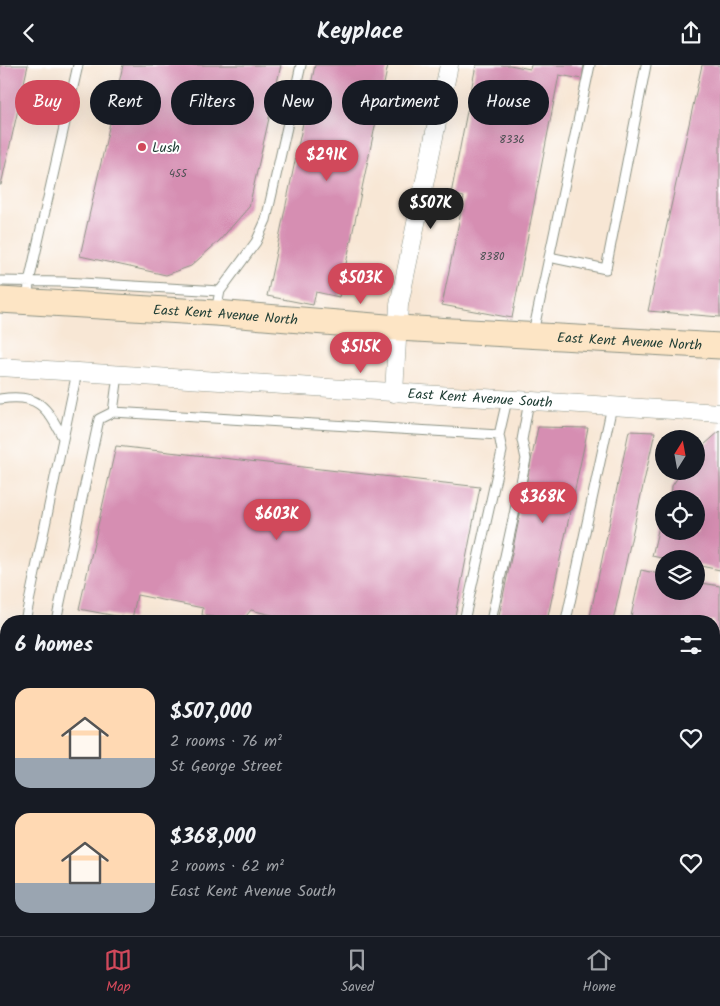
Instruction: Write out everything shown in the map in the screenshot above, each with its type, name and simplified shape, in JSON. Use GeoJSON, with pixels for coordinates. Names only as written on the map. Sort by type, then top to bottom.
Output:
{"type":"FeatureCollection","features":[{"type":"Feature","properties":{"kind":"street"},"geometry":{"type":"LineString","coordinates":[[394,393],[399,305],[449,65]]}},
{"type":"Feature","properties":{"kind":"street","name":"East Kent Avenue North"},"geometry":{"type":"LineString","coordinates":[[0,300],[29,292],[218,302],[398,328],[720,346]]}},
{"type":"Feature","properties":{"kind":"street","name":"East Kent Avenue South"},"geometry":{"type":"LineString","coordinates":[[0,367],[720,413]]}},
{"type":"Feature","properties":{"kind":"lane"},"geometry":{"type":"LineString","coordinates":[[0,281],[29,292],[78,65]]}},
{"type":"Feature","properties":{"kind":"lane"},"geometry":{"type":"LineString","coordinates":[[218,302],[256,241],[266,220],[301,65]]}},
{"type":"Feature","properties":{"kind":"lane"},"geometry":{"type":"LineString","coordinates":[[532,336],[590,65]]}},
{"type":"Feature","properties":{"kind":"lane"},"geometry":{"type":"LineString","coordinates":[[549,257],[606,269],[646,65]]}},
{"type":"Feature","properties":{"kind":"lane"},"geometry":{"type":"LineString","coordinates":[[26,615],[77,372]]}},
{"type":"Feature","properties":{"kind":"lane"},"geometry":{"type":"LineString","coordinates":[[113,412],[118,375]]}},
{"type":"Feature","properties":{"kind":"lane"},"geometry":{"type":"LineString","coordinates":[[0,399],[18,397],[33,399],[51,415],[63,438]]}},
{"type":"Feature","properties":{"kind":"lane"},"geometry":{"type":"LineString","coordinates":[[465,615],[502,451],[499,435],[507,400]]}},
{"type":"Feature","properties":{"kind":"lane"},"geometry":{"type":"LineString","coordinates":[[492,615],[526,459],[522,440],[528,401]]}},
{"type":"Feature","properties":{"kind":"lane"},"geometry":{"type":"LineString","coordinates":[[567,615],[612,406]]}},
{"type":"Feature","properties":{"kind":"lane"},"geometry":{"type":"LineString","coordinates":[[57,615],[99,419],[113,412],[499,435]]}},
{"type":"Feature","properties":{"kind":"building"},"geometry":{"type":"Polygon","coordinates":[[[0,65],[28,65],[25,80],[15,80],[15,123],[0,185],[0,65]]]}},
{"type":"Feature","properties":{"kind":"building"},"geometry":{"type":"Polygon","coordinates":[[[123,65],[281,65],[278,80],[264,80],[264,125],[267,125],[249,207],[219,241],[191,266],[166,275],[80,256],[109,125],[161,125],[161,80],[120,80],[123,65]]]}},
{"type":"Feature","properties":{"kind":"building"},"geometry":{"type":"Polygon","coordinates":[[[315,65],[388,65],[385,80],[342,80],[342,125],[375,125],[339,297],[316,292],[313,305],[267,296],[303,125],[332,125],[332,80],[312,80],[315,65]]]}},
{"type":"Feature","properties":{"kind":"building"},"geometry":{"type":"Polygon","coordinates":[[[476,65],[510,65],[530,69],[531,65],[584,65],[582,79],[559,75],[512,318],[442,305],[464,197],[451,194],[468,106],[468,125],[549,125],[549,80],[473,80],[476,65]]]}},
{"type":"Feature","properties":{"kind":"building"},"geometry":{"type":"Polygon","coordinates":[[[702,65],[720,65],[720,317],[648,311],[702,65]]]}},
{"type":"Feature","properties":{"kind":"building"},"geometry":{"type":"Polygon","coordinates":[[[538,427],[588,428],[548,615],[499,615],[538,427]]]}},
{"type":"Feature","properties":{"kind":"building"},"geometry":{"type":"Polygon","coordinates":[[[629,431],[655,432],[614,615],[590,615],[629,431]]]}},
{"type":"Feature","properties":{"kind":"building"},"geometry":{"type":"Polygon","coordinates":[[[720,431],[720,570],[705,567],[705,550],[655,550],[655,557],[652,556],[656,540],[705,540],[705,490],[672,490],[676,480],[705,480],[705,444],[720,431]]]}},
{"type":"Feature","properties":{"kind":"building"},"geometry":{"type":"Polygon","coordinates":[[[116,446],[480,487],[455,615],[271,615],[251,610],[247,615],[202,615],[203,608],[137,595],[133,615],[111,615],[79,609],[116,446]]]}},
{"type":"Feature","properties":{"kind":"building"},"geometry":{"type":"Polygon","coordinates":[[[641,570],[655,573],[655,600],[705,600],[705,584],[720,586],[720,615],[631,615],[641,570]]]}},
{"type":"Feature","properties":{"kind":"place","name":"Lush"},"geometry":{"type":"Point","coordinates":[142,147]}}]}
